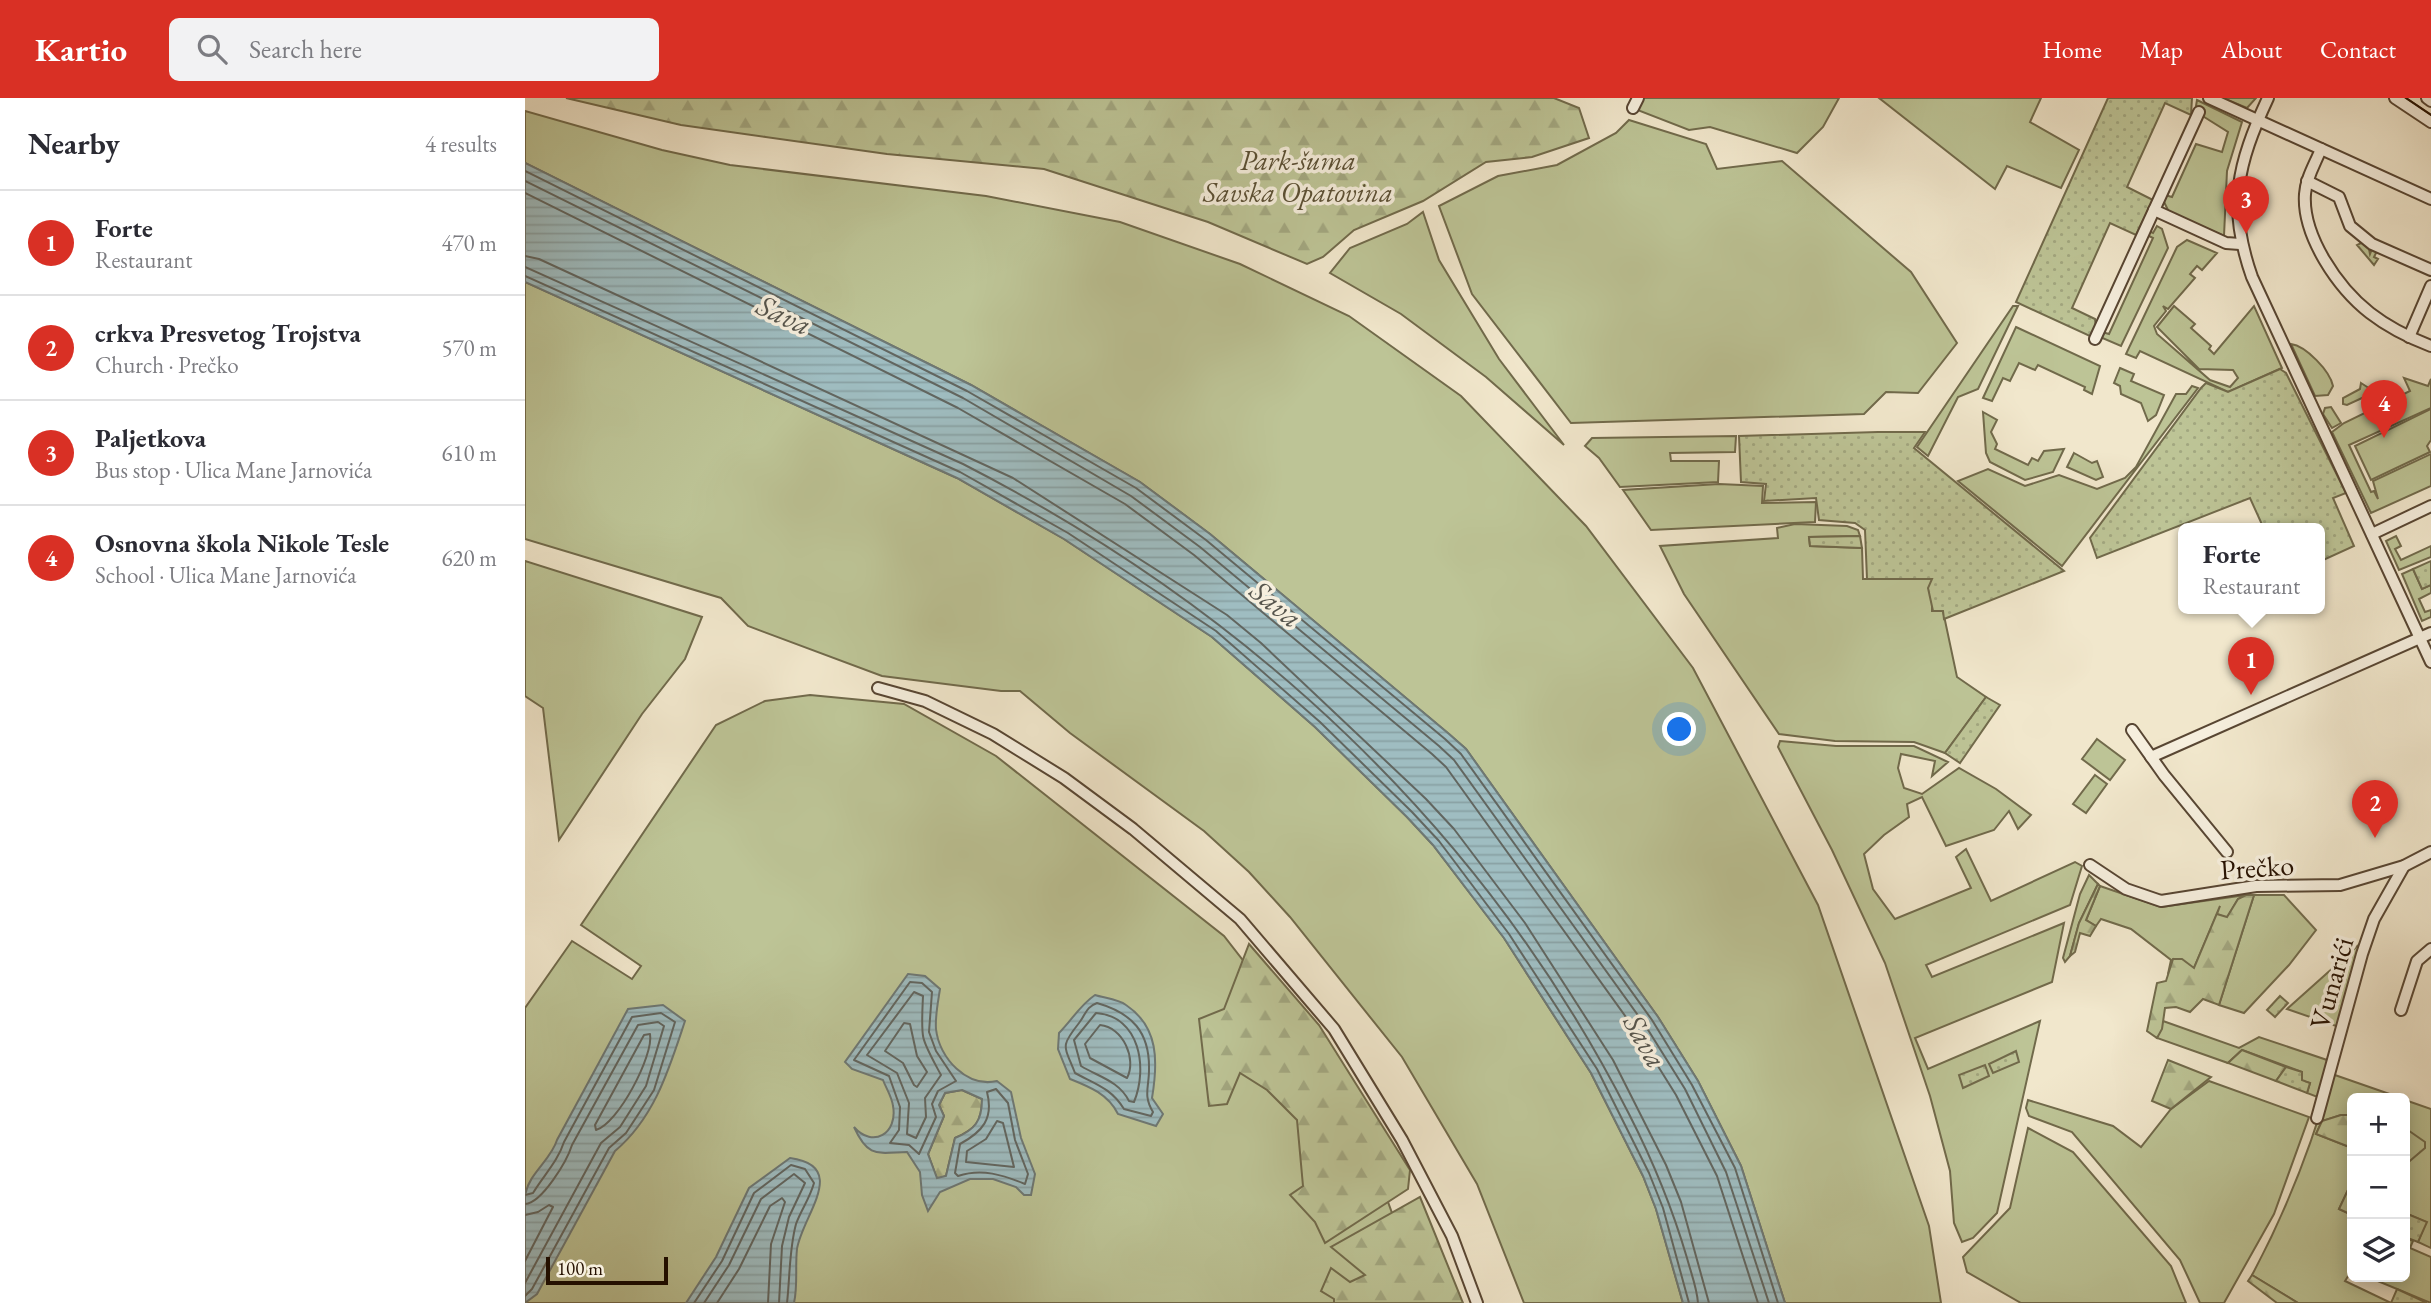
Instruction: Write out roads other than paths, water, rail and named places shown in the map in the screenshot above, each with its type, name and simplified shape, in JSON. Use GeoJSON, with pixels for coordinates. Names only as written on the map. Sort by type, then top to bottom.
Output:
{"type":"FeatureCollection","features":[{"type":"Feature","properties":{"kind":"street"},"geometry":{"type":"LineString","coordinates":[[2209,98],[2431,199]]}},
{"type":"Feature","properties":{"kind":"street"},"geometry":{"type":"LineString","coordinates":[[2268,98],[2240,173],[2237,220],[2240,244],[2252,277],[2431,662]]}},
{"type":"Feature","properties":{"kind":"street"},"geometry":{"type":"LineString","coordinates":[[2395,98],[2431,122]]}},
{"type":"Feature","properties":{"kind":"street"},"geometry":{"type":"LineString","coordinates":[[2095,339],[2199,112]]}},
{"type":"Feature","properties":{"kind":"street"},"geometry":{"type":"LineString","coordinates":[[2321,149],[2307,181],[2305,207],[2321,252],[2340,281],[2369,313],[2409,337],[2431,346]]}},
{"type":"Feature","properties":{"kind":"street"},"geometry":{"type":"LineString","coordinates":[[2307,181],[2339,197],[2350,226],[2372,244],[2431,270]]}},
{"type":"Feature","properties":{"kind":"street"},"geometry":{"type":"LineString","coordinates":[[2154,210],[2226,243],[2240,244]]}},
{"type":"Feature","properties":{"kind":"street"},"geometry":{"type":"LineString","coordinates":[[2409,337],[2431,286]]}},
{"type":"Feature","properties":{"kind":"street"},"geometry":{"type":"LineString","coordinates":[[2372,534],[2431,506]]}},
{"type":"Feature","properties":{"kind":"street"},"geometry":{"type":"LineString","coordinates":[[2151,757],[2431,633]]}},
{"type":"Feature","properties":{"kind":"street"},"geometry":{"type":"LineString","coordinates":[[878,688],[925,701],[993,734],[1052,771],[1133,829],[1240,919],[1333,1029],[1396,1129],[1452,1236],[1477,1303]]}},
{"type":"Feature","properties":{"kind":"street"},"geometry":{"type":"LineString","coordinates":[[2132,730],[2227,852]]}},
{"type":"Feature","properties":{"kind":"street","name":"Prečko"},"geometry":{"type":"LineString","coordinates":[[2090,864],[2126,889],[2161,901],[2256,886],[2340,885],[2404,866],[2431,852]]}},
{"type":"Feature","properties":{"kind":"street","name":"Vunarići"},"geometry":{"type":"LineString","coordinates":[[2317,1118],[2374,919],[2404,866]]}},
{"type":"Feature","properties":{"kind":"street"},"geometry":{"type":"LineString","coordinates":[[2401,1010],[2417,961],[2431,949]]}},
{"type":"Feature","properties":{"kind":"water","name":"Sava"},"geometry":{"type":"Polygon","coordinates":[[[525,163],[971,385],[1140,482],[1210,534],[1466,749],[1658,1017],[1698,1081],[1741,1166],[1785,1303],[1683,1303],[1656,1209],[1643,1176],[1591,1073],[1504,938],[1433,845],[1315,727],[1212,637],[1064,539],[957,478],[525,282],[525,163]]]}},
{"type":"Feature","properties":{"kind":"water"},"geometry":{"type":"Polygon","coordinates":[[[908,974],[925,976],[940,989],[936,1029],[938,1040],[949,1060],[965,1075],[975,1080],[997,1081],[1011,1092],[1021,1138],[1035,1174],[1031,1195],[1024,1195],[1016,1187],[993,1179],[970,1179],[940,1192],[928,1211],[922,1195],[920,1172],[907,1152],[875,1152],[864,1144],[854,1127],[861,1134],[876,1137],[883,1135],[892,1124],[893,1106],[883,1080],[852,1069],[845,1062],[908,974]],[[962,1090],[945,1093],[939,1105],[944,1116],[928,1154],[937,1178],[946,1176],[955,1138],[968,1132],[979,1119],[982,1099],[962,1090]]]}},
{"type":"Feature","properties":{"kind":"water"},"geometry":{"type":"Polygon","coordinates":[[[1095,995],[1126,1005],[1145,1024],[1154,1046],[1152,1098],[1163,1114],[1156,1126],[1118,1114],[1104,1096],[1070,1079],[1058,1049],[1059,1033],[1095,995]]]}},
{"type":"Feature","properties":{"kind":"water"},"geometry":{"type":"Polygon","coordinates":[[[663,1005],[685,1021],[659,1091],[641,1123],[615,1151],[537,1294],[525,1303],[527,1187],[554,1147],[628,1009],[663,1005]]]}},
{"type":"Feature","properties":{"kind":"water"},"geometry":{"type":"Polygon","coordinates":[[[790,1158],[808,1163],[817,1171],[820,1182],[797,1249],[794,1303],[686,1303],[716,1257],[749,1188],[790,1158]]]}},
{"type":"Feature","properties":{"kind":"tram line"},"geometry":{"type":"LineString","coordinates":[[2406,98],[2431,115]]}},
{"type":"Feature","properties":{"kind":"place","name":"Paljetkova"},"geometry":{"type":"Point","coordinates":[2246,234]}},
{"type":"Feature","properties":{"kind":"place","name":"Osnovna škola Nikole Tesle"},"geometry":{"type":"Point","coordinates":[2384,438]}},
{"type":"Feature","properties":{"kind":"place","name":"Forte"},"geometry":{"type":"Point","coordinates":[2251,695]}},
{"type":"Feature","properties":{"kind":"place","name":"crkva Presvetog Trojstva"},"geometry":{"type":"Point","coordinates":[2375,838]}},
{"type":"Feature","properties":{"kind":"park label","name":"Park-šuma Savska Opatovina"},"geometry":{"type":"Point","coordinates":[1298,176]}}]}
